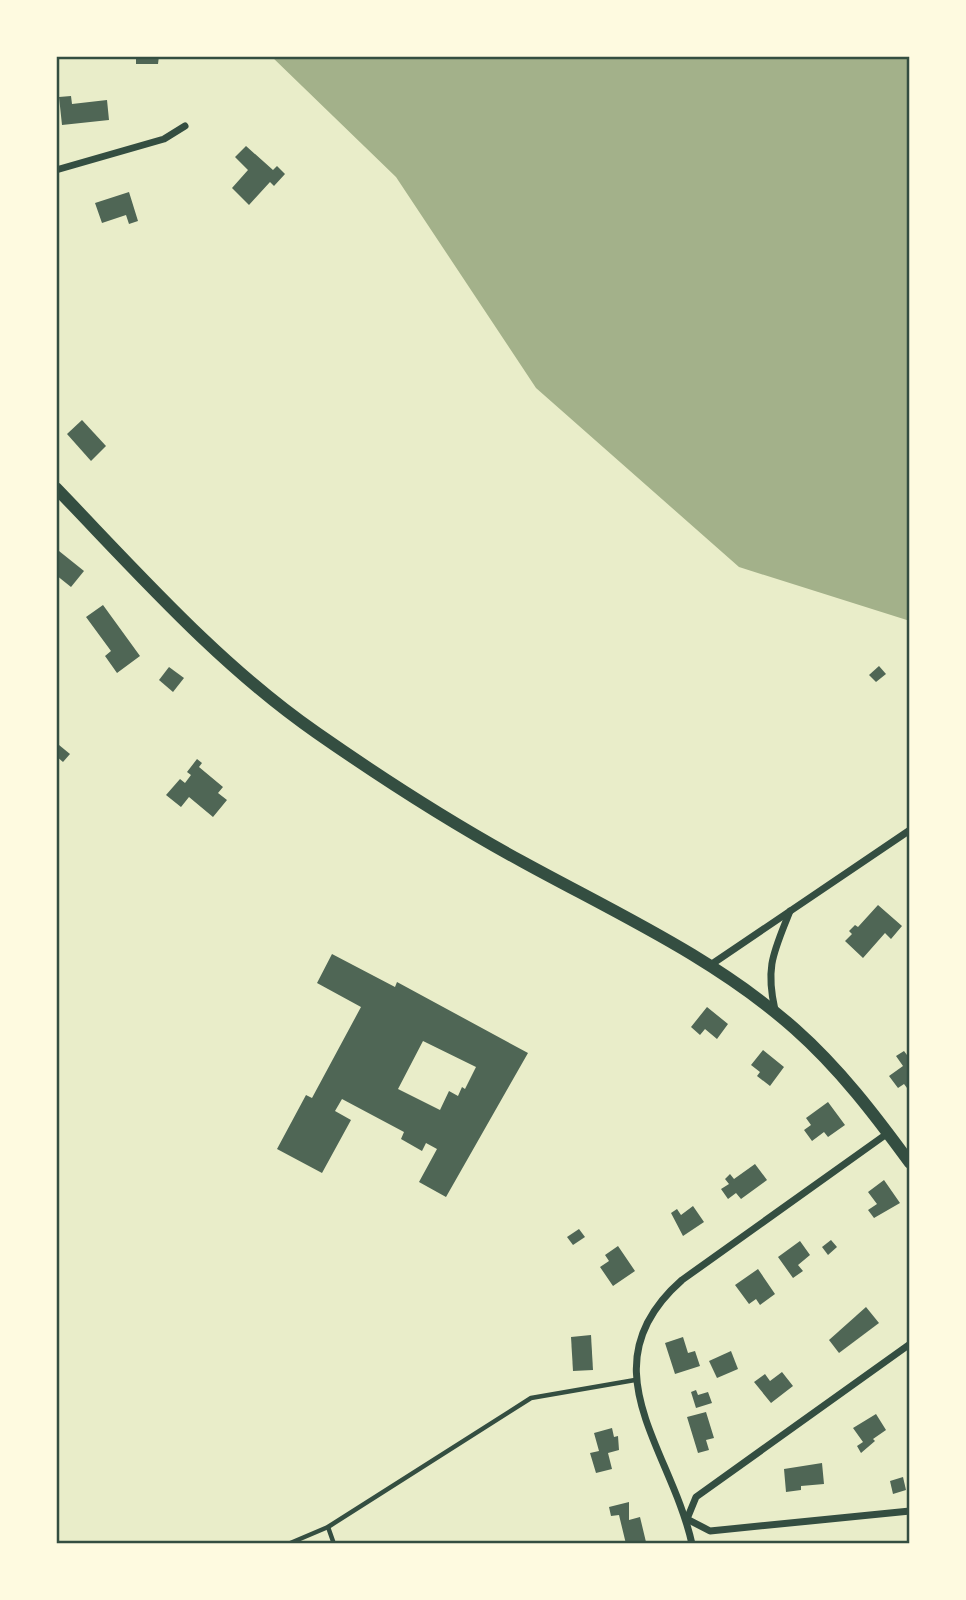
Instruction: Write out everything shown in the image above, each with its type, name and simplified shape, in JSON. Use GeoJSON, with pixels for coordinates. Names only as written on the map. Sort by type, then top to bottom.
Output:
{"type":"FeatureCollection","features":[{"type":"Feature","properties":{"kind":"main road"},"geometry":{"type":"LineString","coordinates":[[56,488],[236,667],[317,733],[521,861],[653,930],[776,1013],[819,1051],[910,1163]]}},
{"type":"Feature","properties":{"kind":"street"},"geometry":{"type":"LineString","coordinates":[[56,170],[163,139],[185,125]]}},
{"type":"Feature","properties":{"kind":"street"},"geometry":{"type":"LineString","coordinates":[[709,966],[910,830]]}},
{"type":"Feature","properties":{"kind":"street"},"geometry":{"type":"LineString","coordinates":[[776,1013],[768,980],[773,953],[790,911]]}},
{"type":"Feature","properties":{"kind":"street"},"geometry":{"type":"LineString","coordinates":[[692,1544],[687,1519],[649,1432],[635,1380],[640,1339],[660,1299],[682,1280],[888,1133]]}},
{"type":"Feature","properties":{"kind":"street"},"geometry":{"type":"LineString","coordinates":[[687,1519],[696,1497],[910,1344]]}},
{"type":"Feature","properties":{"kind":"street"},"geometry":{"type":"LineString","coordinates":[[687,1519],[710,1531],[910,1511]]}},
{"type":"Feature","properties":{"kind":"lane"},"geometry":{"type":"LineString","coordinates":[[288,1544],[328,1527],[531,1398],[635,1380]]}},
{"type":"Feature","properties":{"kind":"lane"},"geometry":{"type":"LineString","coordinates":[[328,1527],[334,1544]]}},
{"type":"Feature","properties":{"kind":"shaded area"},"geometry":{"type":"Polygon","coordinates":[[[271,56],[910,56],[910,621],[739,567],[536,388],[396,177],[271,56]]]}},
{"type":"Feature","properties":{"kind":"building"},"geometry":{"type":"Polygon","coordinates":[[[136,56],[159,56],[158,64],[136,64],[136,56]]]}},
{"type":"Feature","properties":{"kind":"building"},"geometry":{"type":"Polygon","coordinates":[[[71,96],[72,104],[107,100],[109,120],[62,125],[59,97],[71,96]]]}},
{"type":"Feature","properties":{"kind":"building"},"geometry":{"type":"Polygon","coordinates":[[[246,146],[273,170],[277,166],[285,174],[274,186],[270,182],[249,205],[232,188],[248,170],[235,157],[246,146]]]}},
{"type":"Feature","properties":{"kind":"building"},"geometry":{"type":"Polygon","coordinates":[[[129,192],[138,221],[129,224],[126,215],[102,223],[95,203],[129,192]]]}},
{"type":"Feature","properties":{"kind":"building"},"geometry":{"type":"Polygon","coordinates":[[[82,420],[106,446],[91,461],[67,434],[82,420]]]}},
{"type":"Feature","properties":{"kind":"building"},"geometry":{"type":"Polygon","coordinates":[[[59,551],[84,571],[71,587],[56,575],[56,555],[59,551]]]}},
{"type":"Feature","properties":{"kind":"building"},"geometry":{"type":"Polygon","coordinates":[[[103,605],[140,656],[117,673],[105,656],[111,651],[86,617],[103,605]]]}},
{"type":"Feature","properties":{"kind":"building"},"geometry":{"type":"Polygon","coordinates":[[[879,666],[886,674],[876,682],[869,675],[879,666]]]}},
{"type":"Feature","properties":{"kind":"building"},"geometry":{"type":"Polygon","coordinates":[[[169,667],[184,678],[173,692],[159,680],[169,667]]]}},
{"type":"Feature","properties":{"kind":"building"},"geometry":{"type":"Polygon","coordinates":[[[59,745],[70,754],[63,762],[56,756],[59,745]]]}},
{"type":"Feature","properties":{"kind":"building"},"geometry":{"type":"Polygon","coordinates":[[[197,759],[202,763],[199,767],[223,787],[218,793],[227,800],[213,817],[189,797],[181,807],[166,795],[180,779],[185,783],[191,775],[187,772],[197,759]]]}},
{"type":"Feature","properties":{"kind":"building"},"geometry":{"type":"Polygon","coordinates":[[[878,905],[902,926],[891,939],[885,933],[863,958],[845,941],[852,934],[849,931],[855,925],[858,927],[878,905]]]}},
{"type":"Feature","properties":{"kind":"building"},"geometry":{"type":"Polygon","coordinates":[[[332,954],[395,987],[397,982],[528,1053],[446,1197],[419,1182],[437,1149],[426,1143],[422,1151],[401,1139],[404,1132],[342,1099],[335,1111],[351,1120],[322,1173],[277,1149],[306,1095],[312,1098],[361,1007],[317,983],[332,954]],[[423,1041],[398,1089],[440,1110],[449,1091],[458,1096],[462,1087],[465,1089],[476,1067],[423,1041]]]}},
{"type":"Feature","properties":{"kind":"building"},"geometry":{"type":"Polygon","coordinates":[[[707,1007],[728,1024],[717,1039],[705,1029],[700,1035],[691,1027],[707,1007]]]}},
{"type":"Feature","properties":{"kind":"building"},"geometry":{"type":"Polygon","coordinates":[[[763,1050],[784,1067],[770,1086],[757,1076],[760,1072],[751,1065],[763,1050]]]}},
{"type":"Feature","properties":{"kind":"building"},"geometry":{"type":"Polygon","coordinates":[[[904,1051],[910,1059],[910,1092],[904,1084],[898,1088],[889,1076],[903,1066],[896,1056],[904,1051]]]}},
{"type":"Feature","properties":{"kind":"building"},"geometry":{"type":"Polygon","coordinates":[[[828,1102],[845,1125],[828,1137],[824,1132],[812,1141],[804,1130],[811,1125],[806,1118],[828,1102]]]}},
{"type":"Feature","properties":{"kind":"building"},"geometry":{"type":"Polygon","coordinates":[[[755,1164],[767,1180],[741,1199],[736,1193],[728,1199],[721,1189],[729,1184],[725,1179],[730,1174],[734,1179],[755,1164]]]}},
{"type":"Feature","properties":{"kind":"building"},"geometry":{"type":"Polygon","coordinates":[[[884,1180],[900,1203],[874,1218],[868,1210],[877,1204],[868,1192],[884,1180]]]}},
{"type":"Feature","properties":{"kind":"building"},"geometry":{"type":"Polygon","coordinates":[[[693,1206],[704,1222],[683,1236],[671,1213],[677,1209],[681,1215],[693,1206]]]}},
{"type":"Feature","properties":{"kind":"building"},"geometry":{"type":"Polygon","coordinates":[[[579,1229],[585,1237],[573,1245],[567,1237],[579,1229]]]}},
{"type":"Feature","properties":{"kind":"building"},"geometry":{"type":"Polygon","coordinates":[[[831,1240],[837,1247],[828,1255],[822,1247],[831,1240]]]}},
{"type":"Feature","properties":{"kind":"building"},"geometry":{"type":"Polygon","coordinates":[[[800,1241],[810,1255],[798,1265],[803,1271],[793,1278],[778,1257],[800,1241]]]}},
{"type":"Feature","properties":{"kind":"building"},"geometry":{"type":"Polygon","coordinates":[[[618,1246],[635,1271],[613,1286],[600,1267],[609,1261],[605,1255],[618,1246]]]}},
{"type":"Feature","properties":{"kind":"building"},"geometry":{"type":"Polygon","coordinates":[[[758,1269],[775,1294],[760,1305],[756,1299],[749,1304],[735,1285],[758,1269]]]}},
{"type":"Feature","properties":{"kind":"building"},"geometry":{"type":"Polygon","coordinates":[[[866,1307],[879,1323],[839,1353],[829,1340],[866,1307]]]}},
{"type":"Feature","properties":{"kind":"building"},"geometry":{"type":"Polygon","coordinates":[[[591,1335],[593,1370],[573,1371],[571,1337],[591,1335]]]}},
{"type":"Feature","properties":{"kind":"building"},"geometry":{"type":"Polygon","coordinates":[[[683,1337],[688,1353],[695,1351],[700,1366],[675,1374],[665,1343],[683,1337]]]}},
{"type":"Feature","properties":{"kind":"building"},"geometry":{"type":"Polygon","coordinates":[[[731,1351],[738,1369],[717,1378],[709,1361],[731,1351]]]}},
{"type":"Feature","properties":{"kind":"building"},"geometry":{"type":"Polygon","coordinates":[[[782,1372],[793,1386],[771,1403],[754,1382],[765,1374],[770,1381],[782,1372]]]}},
{"type":"Feature","properties":{"kind":"building"},"geometry":{"type":"Polygon","coordinates":[[[696,1390],[698,1395],[708,1392],[712,1403],[696,1408],[691,1392],[696,1390]]]}},
{"type":"Feature","properties":{"kind":"building"},"geometry":{"type":"Polygon","coordinates":[[[706,1412],[714,1438],[706,1440],[709,1450],[698,1453],[687,1417],[706,1412]]]}},
{"type":"Feature","properties":{"kind":"building"},"geometry":{"type":"Polygon","coordinates":[[[876,1414],[886,1430],[873,1439],[875,1441],[861,1453],[857,1446],[863,1442],[853,1428],[876,1414]]]}},
{"type":"Feature","properties":{"kind":"building"},"geometry":{"type":"Polygon","coordinates":[[[612,1428],[614,1437],[618,1436],[619,1450],[608,1453],[612,1469],[596,1473],[590,1453],[599,1451],[594,1433],[612,1428]]]}},
{"type":"Feature","properties":{"kind":"building"},"geometry":{"type":"Polygon","coordinates":[[[822,1463],[824,1484],[801,1486],[801,1490],[786,1492],[784,1469],[822,1463]]]}},
{"type":"Feature","properties":{"kind":"building"},"geometry":{"type":"Polygon","coordinates":[[[903,1477],[906,1490],[893,1494],[890,1481],[903,1477]]]}},
{"type":"Feature","properties":{"kind":"building"},"geometry":{"type":"Polygon","coordinates":[[[629,1502],[629,1520],[640,1517],[646,1542],[626,1544],[619,1515],[611,1516],[609,1507],[629,1502]]]}}]}
